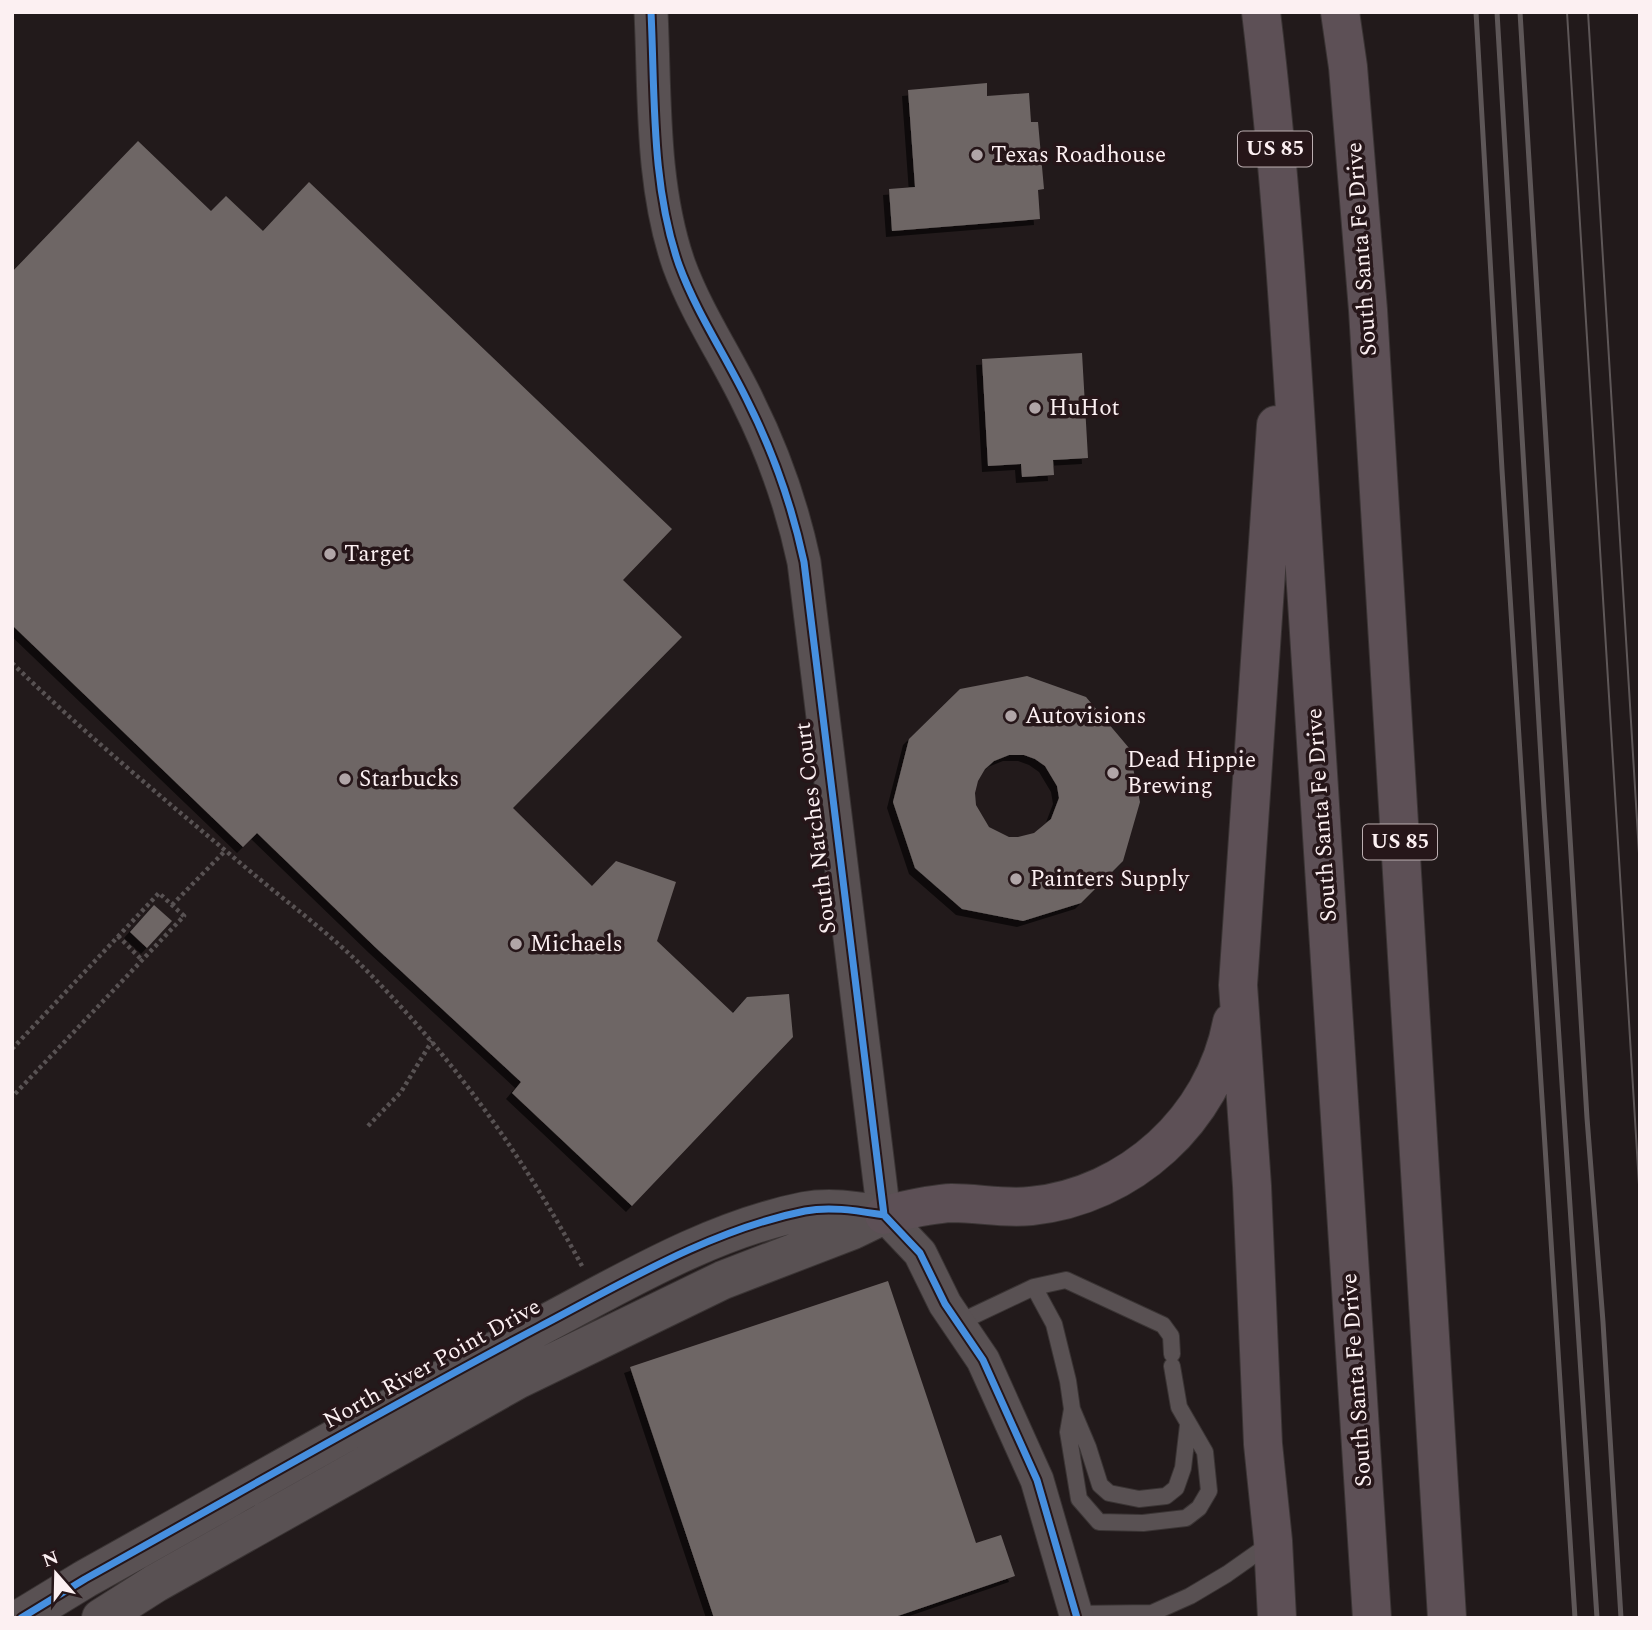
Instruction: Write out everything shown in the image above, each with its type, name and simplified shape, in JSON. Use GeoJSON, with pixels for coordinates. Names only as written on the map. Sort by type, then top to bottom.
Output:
{"type":"FeatureCollection","features":[{"type":"Feature","properties":{"kind":"highway","name":"South Santa Fe Drive"},"geometry":{"type":"LineString","coordinates":[[1261,12],[1286,287],[1372,1618]]}},
{"type":"Feature","properties":{"kind":"highway","name":"South Santa Fe Drive"},"geometry":{"type":"LineString","coordinates":[[1342,12],[1368,310],[1447,1618]]}},
{"type":"Feature","properties":{"kind":"highway"},"geometry":{"type":"LineString","coordinates":[[884,1214],[920,1206],[953,1203],[998,1208],[1033,1206],[1069,1199],[1107,1184],[1138,1168],[1165,1146],[1193,1113],[1215,1077],[1228,1043],[1238,985],[1286,287]]}},
{"type":"Feature","properties":{"kind":"highway"},"geometry":{"type":"LineString","coordinates":[[1238,985],[1252,1186],[1264,1444],[1277,1618]]}},
{"type":"Feature","properties":{"kind":"street","name":"South Natches Court"},"geometry":{"type":"LineString","coordinates":[[651,12],[659,161],[669,228],[691,295],[742,389],[769,446],[793,514],[804,562],[884,1214]]}},
{"type":"Feature","properties":{"kind":"street","name":"North River Point Drive"},"geometry":{"type":"LineString","coordinates":[[21,1618],[85,1579],[481,1358],[680,1254],[741,1229],[808,1210],[835,1209],[884,1214]]}},
{"type":"Feature","properties":{"kind":"street"},"geometry":{"type":"LineString","coordinates":[[101,1618],[156,1583],[517,1380],[723,1280],[853,1230],[884,1214],[920,1253],[945,1304],[983,1360],[1037,1479],[1071,1616]]}},
{"type":"Feature","properties":{"kind":"lane"},"geometry":{"type":"LineString","coordinates":[[958,1323],[1034,1287],[1066,1280],[1163,1325],[1171,1336],[1179,1407],[1205,1452],[1209,1491],[1199,1508],[1186,1518],[1143,1523],[1099,1522],[1079,1499],[1068,1432],[1072,1409]]}},
{"type":"Feature","properties":{"kind":"lane"},"geometry":{"type":"LineString","coordinates":[[1034,1287],[1054,1324],[1072,1409],[1100,1485],[1109,1493],[1139,1499],[1166,1496],[1176,1488],[1183,1468],[1188,1425]]}},
{"type":"Feature","properties":{"kind":"lane"},"geometry":{"type":"LineString","coordinates":[[1071,1616],[1152,1613],[1190,1596],[1227,1574],[1273,1541]]}},
{"type":"Feature","properties":{"kind":"path"},"geometry":{"type":"LineString","coordinates":[[12,663],[132,773],[332,938],[385,990],[432,1041],[506,1137],[583,1266]]}},
{"type":"Feature","properties":{"kind":"path"},"geometry":{"type":"LineString","coordinates":[[172,905],[225,850]]}},
{"type":"Feature","properties":{"kind":"path"},"geometry":{"type":"LineString","coordinates":[[12,1049],[159,893],[184,916],[12,1097]]}},
{"type":"Feature","properties":{"kind":"path"},"geometry":{"type":"LineString","coordinates":[[118,936],[142,960]]}},
{"type":"Feature","properties":{"kind":"path"},"geometry":{"type":"LineString","coordinates":[[368,1126],[401,1092],[432,1041]]}},
{"type":"Feature","properties":{"kind":"building","name":"Texas Roadhouse"},"geometry":{"type":"Polygon","coordinates":[[[987,83],[987,96],[1029,93],[1031,122],[1038,122],[1044,189],[1038,190],[1040,219],[892,231],[889,189],[915,187],[908,90],[987,83]]]}},
{"type":"Feature","properties":{"kind":"building","name":"Target"},"geometry":{"type":"Polygon","coordinates":[[[138,141],[211,211],[226,196],[263,231],[309,182],[672,529],[623,580],[682,637],[513,808],[592,886],[616,861],[676,882],[657,941],[733,1013],[747,997],[789,994],[793,1037],[632,1206],[512,1093],[521,1082],[257,833],[243,847],[12,625],[12,272],[138,141]]]}},
{"type":"Feature","properties":{"kind":"building","name":"HuHot"},"geometry":{"type":"Polygon","coordinates":[[[1082,353],[1088,458],[1053,460],[1054,475],[1022,477],[1021,464],[988,466],[982,359],[1082,353]]]}},
{"type":"Feature","properties":{"kind":"building"},"geometry":{"type":"Polygon","coordinates":[[[1027,676],[1086,697],[1129,748],[1140,802],[1123,861],[1081,903],[1023,921],[962,909],[915,868],[893,802],[909,739],[960,689],[1027,676]],[[1009,755],[994,761],[985,769],[975,793],[976,805],[989,827],[1009,837],[1034,833],[1051,819],[1059,798],[1057,786],[1045,766],[1024,755],[1009,755]]]}},
{"type":"Feature","properties":{"kind":"building"},"geometry":{"type":"Polygon","coordinates":[[[154,905],[172,921],[147,948],[130,932],[154,905]]]}},
{"type":"Feature","properties":{"kind":"building"},"geometry":{"type":"Polygon","coordinates":[[[888,1281],[976,1543],[1001,1535],[1015,1576],[892,1618],[714,1618],[630,1367],[888,1281]]]}},
{"type":"Feature","properties":{"kind":"tram line"},"geometry":{"type":"LineString","coordinates":[[1567,12],[1640,1201]]}},
{"type":"Feature","properties":{"kind":"tram line"},"geometry":{"type":"LineString","coordinates":[[1588,12],[1640,870]]}},
{"type":"Feature","properties":{"kind":"railway"},"geometry":{"type":"LineString","coordinates":[[1476,12],[1502,470],[1575,1618]]}},
{"type":"Feature","properties":{"kind":"railway"},"geometry":{"type":"LineString","coordinates":[[1497,12],[1544,809],[1597,1618]]}},
{"type":"Feature","properties":{"kind":"railway"},"geometry":{"type":"LineString","coordinates":[[1520,12],[1587,1118],[1603,1322],[1621,1618]]}},
{"type":"Feature","properties":{"kind":"cycle path"},"geometry":{"type":"LineString","coordinates":[[651,12],[656,140],[663,203],[670,235],[694,301],[766,441],[788,500],[804,562],[884,1215],[920,1253],[945,1304],[983,1360],[1037,1480],[1077,1618]]}},
{"type":"Feature","properties":{"kind":"cycle path"},"geometry":{"type":"LineString","coordinates":[[21,1618],[85,1579],[368,1420],[603,1293],[701,1244],[735,1231],[805,1211],[835,1209],[884,1215]]}},
{"type":"Feature","properties":{"kind":"place","name":"Texas Roadhouse"},"geometry":{"type":"Point","coordinates":[977,155]}},
{"type":"Feature","properties":{"kind":"place","name":"HuHot"},"geometry":{"type":"Point","coordinates":[1035,408]}},
{"type":"Feature","properties":{"kind":"place","name":"Target"},"geometry":{"type":"Point","coordinates":[330,554]}},
{"type":"Feature","properties":{"kind":"place","name":"Autovisions"},"geometry":{"type":"Point","coordinates":[1011,716]}},
{"type":"Feature","properties":{"kind":"place","name":"Dead Hippie Brewing"},"geometry":{"type":"Point","coordinates":[1113,773]}},
{"type":"Feature","properties":{"kind":"place","name":"Starbucks"},"geometry":{"type":"Point","coordinates":[345,779]}},
{"type":"Feature","properties":{"kind":"place","name":"Painters Supply"},"geometry":{"type":"Point","coordinates":[1016,879]}},
{"type":"Feature","properties":{"kind":"place","name":"Michaels"},"geometry":{"type":"Point","coordinates":[516,944]}}]}
